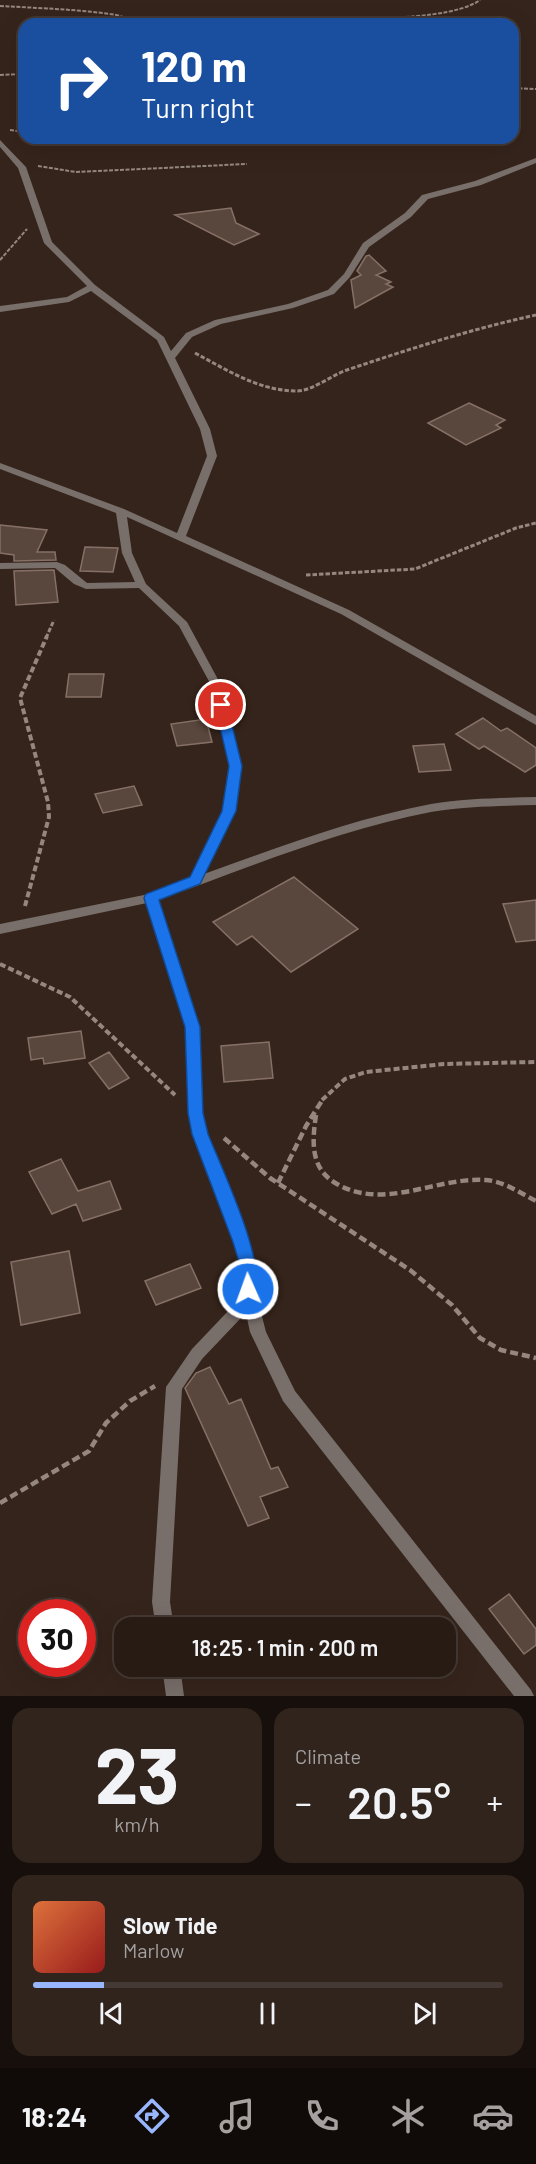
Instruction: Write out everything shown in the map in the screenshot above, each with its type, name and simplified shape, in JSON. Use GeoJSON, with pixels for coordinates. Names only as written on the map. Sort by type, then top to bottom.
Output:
{"type":"FeatureCollection","features":[{"type":"Feature","properties":{"kind":"street"},"geometry":{"type":"LineString","coordinates":[[0,142],[22,167],[51,247],[92,287],[161,339],[205,429],[212,456],[180,538]]}},
{"type":"Feature","properties":{"kind":"street"},"geometry":{"type":"LineString","coordinates":[[170,358],[189,335],[218,322],[290,306],[331,292],[347,275],[366,245],[408,214],[425,197],[478,183],[536,160]]}},
{"type":"Feature","properties":{"kind":"street"},"geometry":{"type":"LineString","coordinates":[[0,309],[69,299],[92,287]]}},
{"type":"Feature","properties":{"kind":"street"},"geometry":{"type":"LineString","coordinates":[[0,466],[121,511],[345,612],[536,721]]}},
{"type":"Feature","properties":{"kind":"street"},"geometry":{"type":"LineString","coordinates":[[121,511],[127,553],[142,585],[183,624],[216,685],[235,766],[229,811],[195,880]]}},
{"type":"Feature","properties":{"kind":"street"},"geometry":{"type":"LineString","coordinates":[[0,566],[57,565],[64,567],[79,584],[142,585]]}},
{"type":"Feature","properties":{"kind":"street"},"geometry":{"type":"LineString","coordinates":[[0,929],[151,898],[195,880],[339,830],[396,816],[465,804],[536,801]]}},
{"type":"Feature","properties":{"kind":"street"},"geometry":{"type":"LineString","coordinates":[[151,898],[193,1027],[196,1113],[200,1134],[242,1242],[248,1265],[248,1289],[258,1332],[289,1396],[525,1696]]}},
{"type":"Feature","properties":{"kind":"street"},"geometry":{"type":"LineString","coordinates":[[163,1617],[161,1602],[171,1406],[174,1387],[187,1366],[225,1328],[248,1289]]}},
{"type":"Feature","properties":{"kind":"street"},"geometry":{"type":"LineString","coordinates":[[172,1677],[175,1696]]}},
{"type":"Feature","properties":{"kind":"path"},"geometry":{"type":"LineString","coordinates":[[350,18],[435,14],[469,8],[480,0]]}},
{"type":"Feature","properties":{"kind":"path"},"geometry":{"type":"LineString","coordinates":[[0,6],[91,12],[119,18]]}},
{"type":"Feature","properties":{"kind":"path"},"geometry":{"type":"LineString","coordinates":[[224,18],[260,18]]}},
{"type":"Feature","properties":{"kind":"path"},"geometry":{"type":"LineString","coordinates":[[0,75],[18,74]]}},
{"type":"Feature","properties":{"kind":"path"},"geometry":{"type":"LineString","coordinates":[[519,88],[536,89]]}},
{"type":"Feature","properties":{"kind":"path"},"geometry":{"type":"LineString","coordinates":[[17,161],[76,172],[247,165]]}},
{"type":"Feature","properties":{"kind":"path"},"geometry":{"type":"LineString","coordinates":[[0,260],[39,218]]}},
{"type":"Feature","properties":{"kind":"path"},"geometry":{"type":"LineString","coordinates":[[180,345],[240,377],[274,389],[300,391],[335,374],[374,361],[494,324],[536,315]]}},
{"type":"Feature","properties":{"kind":"path"},"geometry":{"type":"LineString","coordinates":[[265,577],[415,569],[516,528],[536,523]]}},
{"type":"Feature","properties":{"kind":"path"},"geometry":{"type":"LineString","coordinates":[[20,924],[49,810],[38,760],[20,698],[54,620]]}},
{"type":"Feature","properties":{"kind":"path"},"geometry":{"type":"LineString","coordinates":[[0,964],[70,997],[196,1113],[278,1183],[410,1270],[452,1305],[480,1338],[501,1350],[536,1358]]}},
{"type":"Feature","properties":{"kind":"path"},"geometry":{"type":"LineString","coordinates":[[278,1183],[304,1129],[335,1087],[344,1080],[359,1073],[434,1064],[536,1062]]}},
{"type":"Feature","properties":{"kind":"path"},"geometry":{"type":"LineString","coordinates":[[316,1112],[312,1144],[314,1158],[320,1173],[344,1189],[375,1196],[392,1195],[467,1180],[487,1180],[506,1185],[536,1201]]}},
{"type":"Feature","properties":{"kind":"path"},"geometry":{"type":"LineString","coordinates":[[0,1503],[88,1450],[106,1423],[130,1401],[187,1366]]}},
{"type":"Feature","properties":{"kind":"building"},"geometry":{"type":"Polygon","coordinates":[[[231,208],[236,223],[259,234],[234,245],[175,215],[231,208]]]}},
{"type":"Feature","properties":{"kind":"building"},"geometry":{"type":"Polygon","coordinates":[[[369,255],[386,271],[376,275],[391,282],[386,284],[393,287],[355,308],[351,280],[361,275],[357,271],[369,255]]]}},
{"type":"Feature","properties":{"kind":"building"},"geometry":{"type":"Polygon","coordinates":[[[469,403],[505,420],[496,425],[501,428],[466,445],[428,423],[469,403]]]}},
{"type":"Feature","properties":{"kind":"building"},"geometry":{"type":"Polygon","coordinates":[[[0,525],[47,530],[37,552],[55,552],[56,560],[14,561],[14,555],[0,553],[0,525]]]}},
{"type":"Feature","properties":{"kind":"building"},"geometry":{"type":"Polygon","coordinates":[[[85,547],[118,548],[113,572],[80,571],[85,547]]]}},
{"type":"Feature","properties":{"kind":"building"},"geometry":{"type":"Polygon","coordinates":[[[54,570],[58,602],[16,605],[14,571],[54,570]]]}},
{"type":"Feature","properties":{"kind":"building"},"geometry":{"type":"Polygon","coordinates":[[[69,674],[104,674],[101,697],[66,697],[69,674]]]}},
{"type":"Feature","properties":{"kind":"building"},"geometry":{"type":"Polygon","coordinates":[[[483,718],[501,731],[507,728],[536,748],[536,765],[525,772],[484,746],[479,749],[456,734],[483,718]]]}},
{"type":"Feature","properties":{"kind":"building"},"geometry":{"type":"Polygon","coordinates":[[[206,719],[212,742],[177,746],[171,724],[206,719]]]}},
{"type":"Feature","properties":{"kind":"building"},"geometry":{"type":"Polygon","coordinates":[[[444,744],[451,770],[419,772],[413,746],[444,744]]]}},
{"type":"Feature","properties":{"kind":"building"},"geometry":{"type":"Polygon","coordinates":[[[134,786],[142,805],[103,813],[95,794],[134,786]]]}},
{"type":"Feature","properties":{"kind":"building"},"geometry":{"type":"Polygon","coordinates":[[[294,877],[358,929],[291,972],[252,936],[237,945],[213,922],[294,877]]]}},
{"type":"Feature","properties":{"kind":"building"},"geometry":{"type":"Polygon","coordinates":[[[536,900],[536,940],[516,942],[503,904],[536,900]]]}},
{"type":"Feature","properties":{"kind":"building"},"geometry":{"type":"Polygon","coordinates":[[[81,1031],[85,1058],[44,1064],[43,1058],[31,1060],[28,1038],[81,1031]]]}},
{"type":"Feature","properties":{"kind":"building"},"geometry":{"type":"Polygon","coordinates":[[[269,1042],[273,1078],[224,1082],[221,1046],[269,1042]]]}},
{"type":"Feature","properties":{"kind":"building"},"geometry":{"type":"Polygon","coordinates":[[[109,1052],[129,1078],[109,1089],[89,1063],[109,1052]]]}},
{"type":"Feature","properties":{"kind":"building"},"geometry":{"type":"Polygon","coordinates":[[[61,1159],[78,1191],[110,1181],[121,1209],[83,1221],[76,1204],[52,1214],[29,1172],[61,1159]]]}},
{"type":"Feature","properties":{"kind":"building"},"geometry":{"type":"Polygon","coordinates":[[[69,1251],[80,1313],[21,1325],[11,1262],[69,1251]]]}},
{"type":"Feature","properties":{"kind":"building"},"geometry":{"type":"Polygon","coordinates":[[[190,1264],[201,1288],[156,1305],[145,1281],[190,1264]]]}},
{"type":"Feature","properties":{"kind":"building"},"geometry":{"type":"Polygon","coordinates":[[[210,1367],[229,1404],[241,1399],[271,1469],[278,1467],[288,1487],[260,1497],[269,1518],[248,1526],[185,1388],[196,1373],[210,1367]]]}},
{"type":"Feature","properties":{"kind":"building"},"geometry":{"type":"Polygon","coordinates":[[[509,1594],[536,1629],[536,1645],[524,1654],[489,1609],[509,1594]]]}},
{"type":"Feature","properties":{"kind":"route"},"geometry":{"type":"LineString","coordinates":[[221,705],[235,766],[234,789],[229,811],[195,880],[151,898],[193,1027],[196,1113],[200,1134],[242,1242],[248,1265],[248,1289]]}}]}
